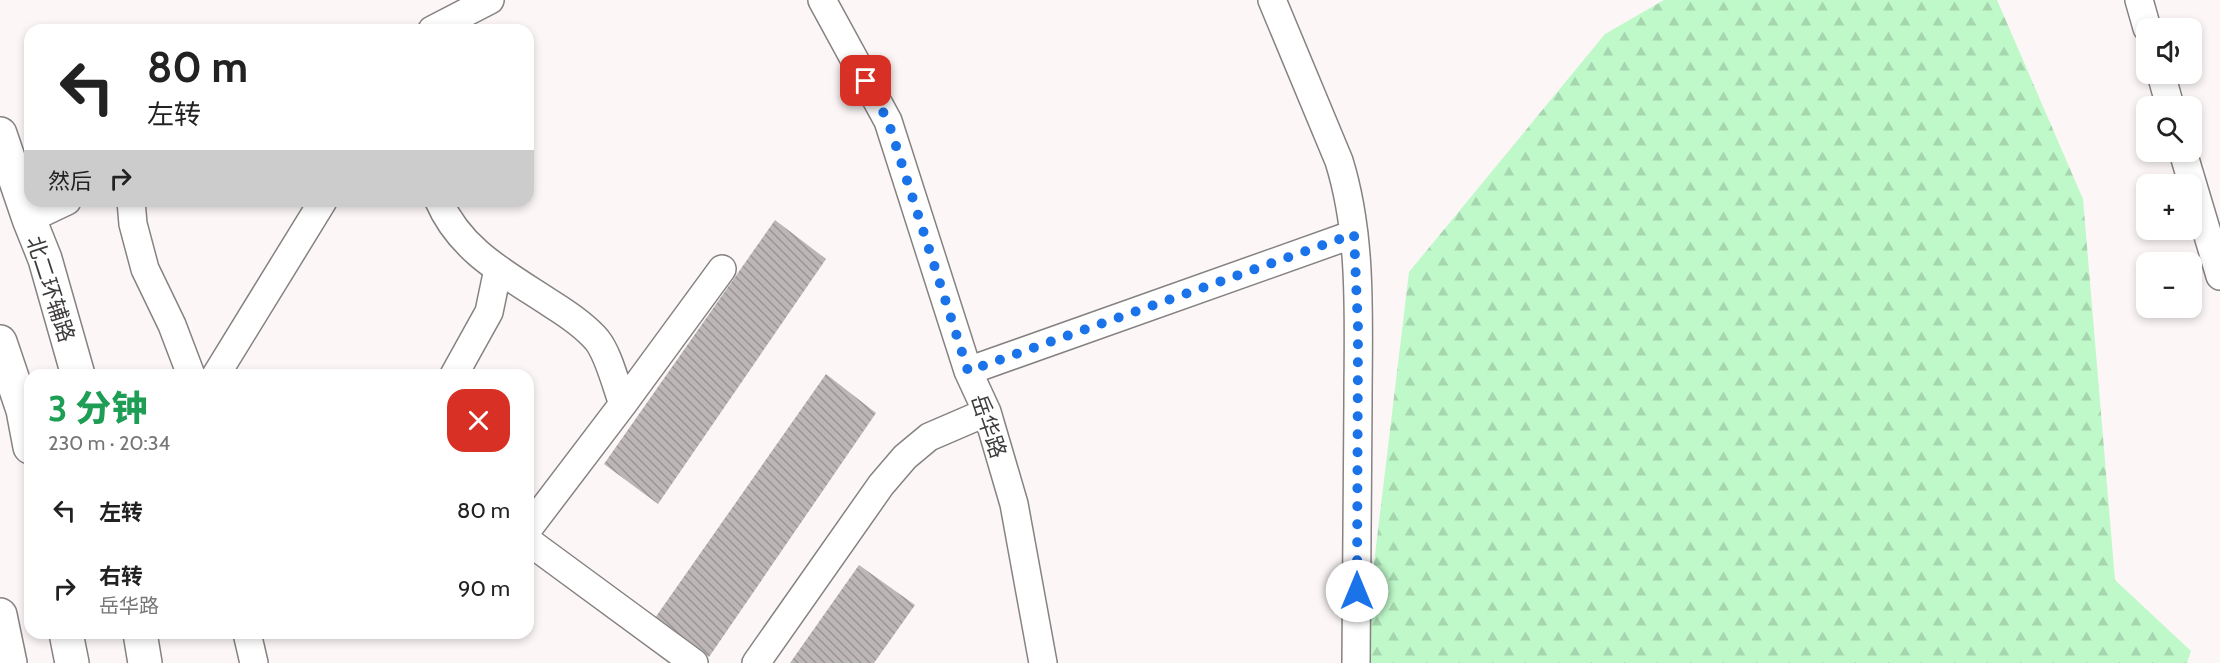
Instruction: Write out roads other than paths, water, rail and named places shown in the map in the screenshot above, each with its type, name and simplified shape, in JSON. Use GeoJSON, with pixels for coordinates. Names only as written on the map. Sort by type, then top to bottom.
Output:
{"type":"FeatureCollection","features":[{"type":"Feature","properties":{"kind":"main road","name":"北二环辅路"},"geometry":{"type":"LineString","coordinates":[[0,134],[24,207]]}},
{"type":"Feature","properties":{"kind":"main road","name":"北二环辅路"},"geometry":{"type":"LineString","coordinates":[[24,207],[45,259],[76,369]]}},
{"type":"Feature","properties":{"kind":"main road"},"geometry":{"type":"LineString","coordinates":[[0,342],[24,415]]}},
{"type":"Feature","properties":{"kind":"main road"},"geometry":{"type":"LineString","coordinates":[[0,615],[10,663]]}},
{"type":"Feature","properties":{"kind":"main road"},"geometry":{"type":"LineString","coordinates":[[67,639],[72,663]]}},
{"type":"Feature","properties":{"kind":"main road"},"geometry":{"type":"LineString","coordinates":[[141,639],[145,663]]}},
{"type":"Feature","properties":{"kind":"street"},"geometry":{"type":"LineString","coordinates":[[444,24],[490,0]]}},
{"type":"Feature","properties":{"kind":"street","name":"岳华路"},"geometry":{"type":"LineString","coordinates":[[822,0],[888,121],[968,371],[987,412],[1014,504],[1043,663]]}},
{"type":"Feature","properties":{"kind":"street"},"geometry":{"type":"LineString","coordinates":[[1272,0],[1339,161],[1346,186],[1354,234],[1358,328],[1356,663]]}},
{"type":"Feature","properties":{"kind":"street"},"geometry":{"type":"LineString","coordinates":[[2139,0],[2144,18]]}},
{"type":"Feature","properties":{"kind":"street"},"geometry":{"type":"LineString","coordinates":[[2186,162],[2220,276]]}},
{"type":"Feature","properties":{"kind":"street"},"geometry":{"type":"LineString","coordinates":[[28,219],[54,207]]}},
{"type":"Feature","properties":{"kind":"street"},"geometry":{"type":"LineString","coordinates":[[132,207],[133,224],[145,269],[172,325],[189,369]]}},
{"type":"Feature","properties":{"kind":"street"},"geometry":{"type":"LineString","coordinates":[[220,369],[319,207]]}},
{"type":"Feature","properties":{"kind":"street"},"geometry":{"type":"LineString","coordinates":[[441,207],[446,218],[464,242],[498,269],[575,320],[598,341],[623,404]]}},
{"type":"Feature","properties":{"kind":"street"},"geometry":{"type":"LineString","coordinates":[[968,371],[1354,234]]}},
{"type":"Feature","properties":{"kind":"street"},"geometry":{"type":"LineString","coordinates":[[457,369],[489,312],[498,269]]}},
{"type":"Feature","properties":{"kind":"street"},"geometry":{"type":"LineString","coordinates":[[534,521],[722,269]]}},
{"type":"Feature","properties":{"kind":"street"},"geometry":{"type":"LineString","coordinates":[[756,663],[881,485],[905,457],[929,437],[987,412]]}},
{"type":"Feature","properties":{"kind":"street"},"geometry":{"type":"LineString","coordinates":[[534,545],[694,663]]}},
{"type":"Feature","properties":{"kind":"street"},"geometry":{"type":"LineString","coordinates":[[249,639],[254,663]]}}]}
